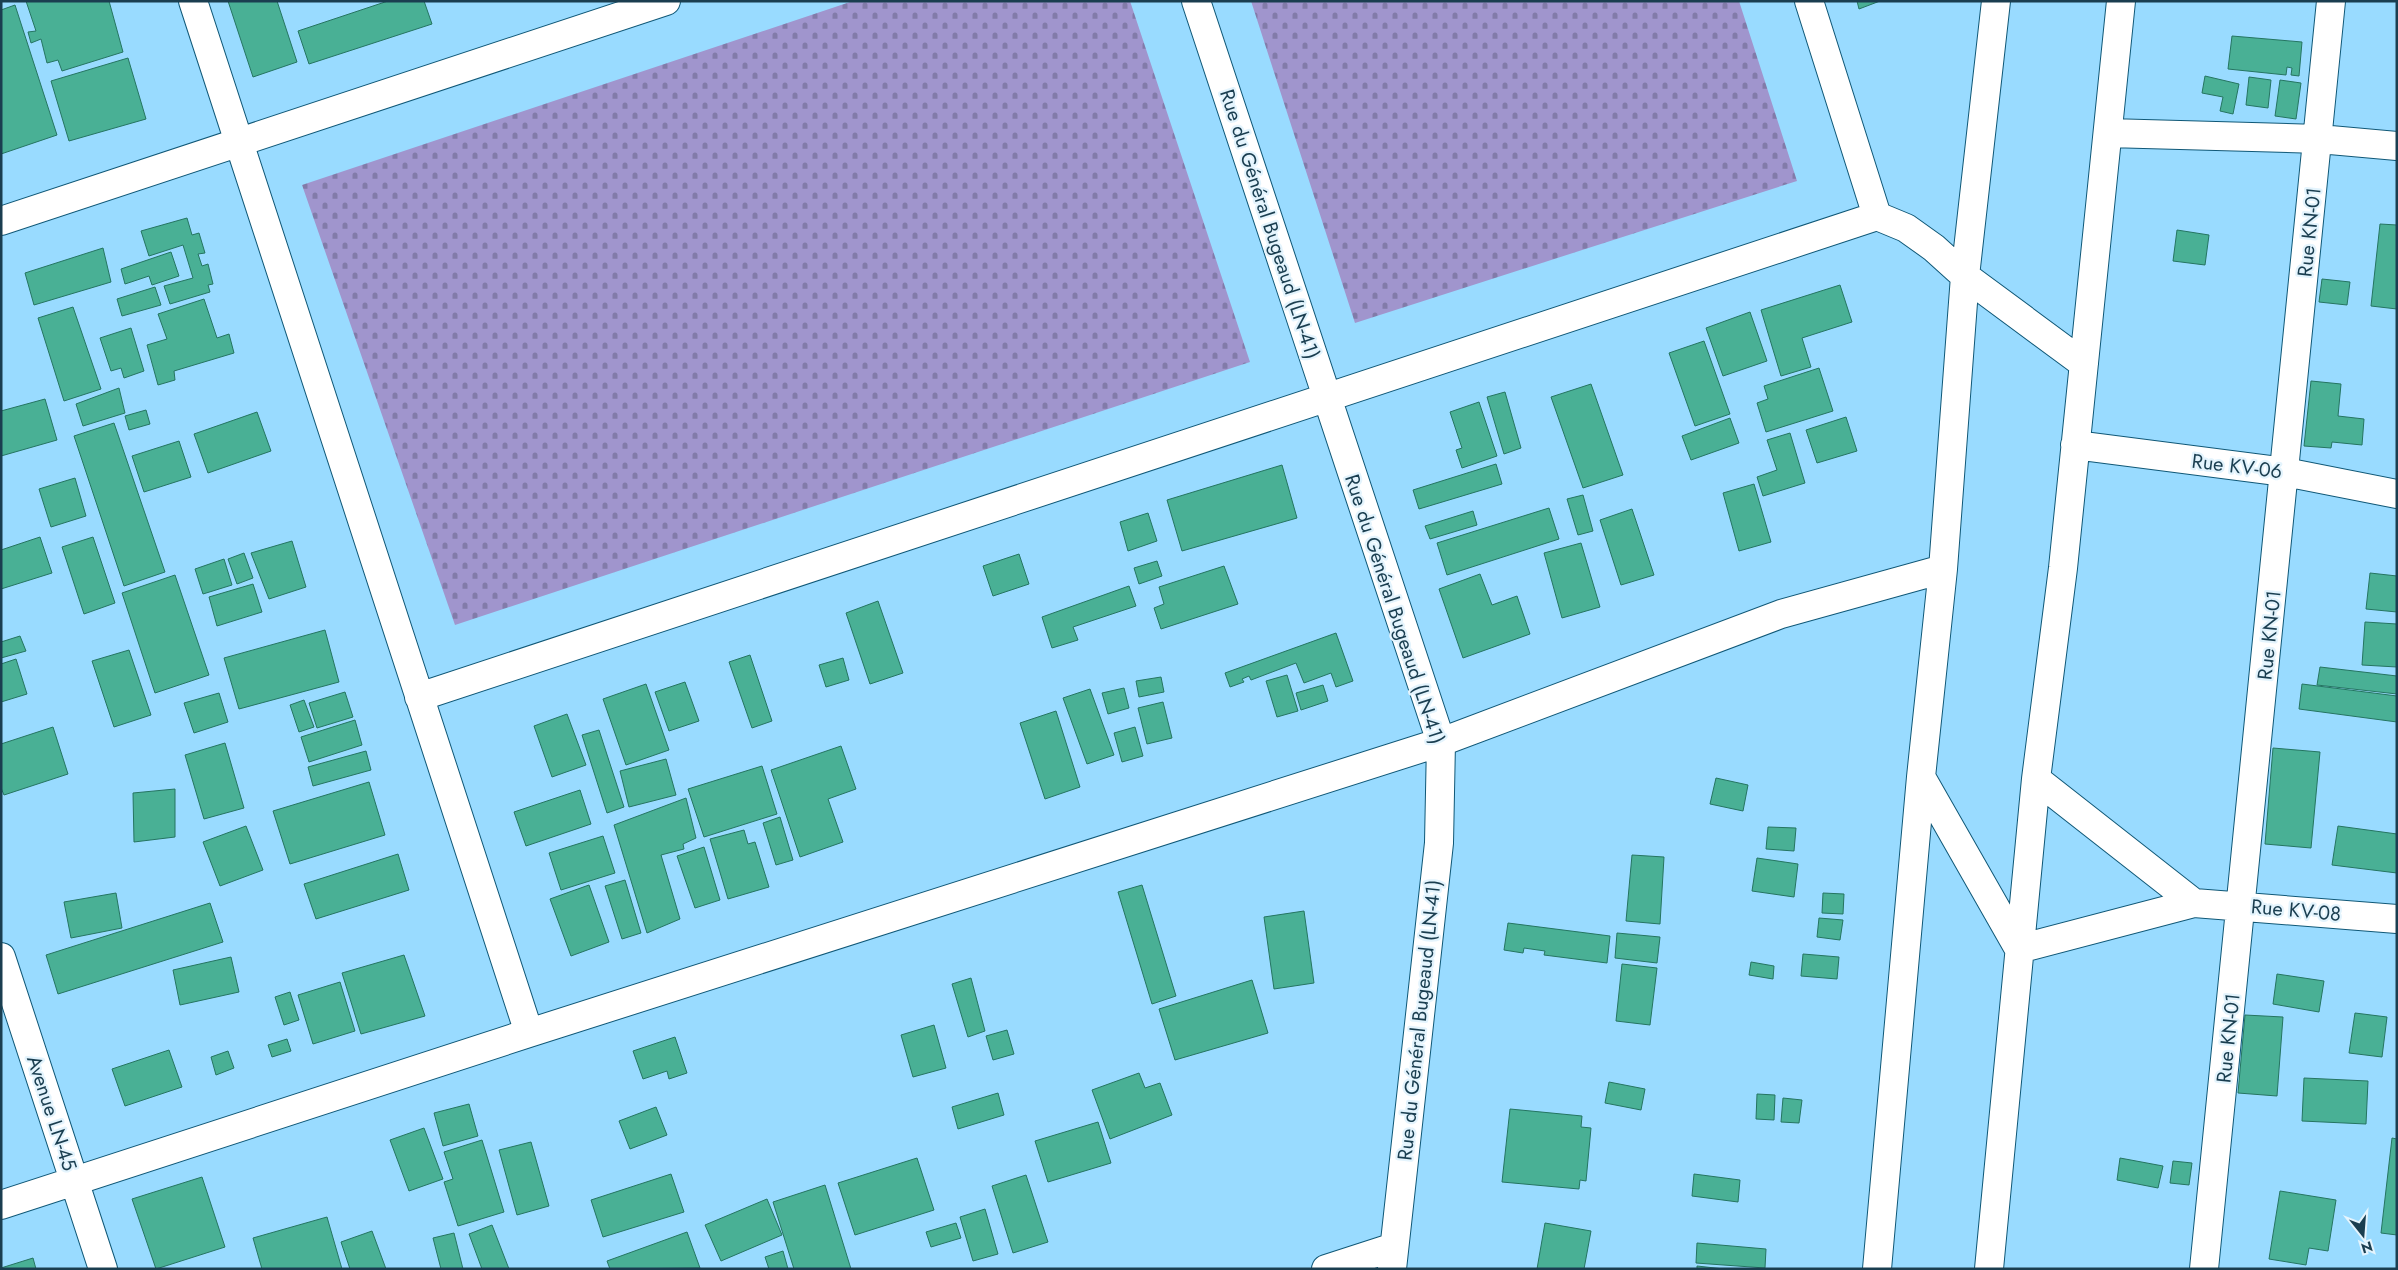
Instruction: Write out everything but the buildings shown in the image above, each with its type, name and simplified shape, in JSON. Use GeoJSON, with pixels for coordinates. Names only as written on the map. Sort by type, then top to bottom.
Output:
{"type":"FeatureCollection","features":[{"type":"Feature","properties":{"kind":"street"},"geometry":{"type":"LineString","coordinates":[[193,1],[529,1033]]}},
{"type":"Feature","properties":{"kind":"street"},"geometry":{"type":"LineString","coordinates":[[1,221],[666,1]]}},
{"type":"Feature","properties":{"kind":"street","name":"Rue du Général Bugeaud (LN-41)"},"geometry":{"type":"LineString","coordinates":[[1196,1],[1441,742],[1439,843],[1393,1258]]}},
{"type":"Feature","properties":{"kind":"street"},"geometry":{"type":"LineString","coordinates":[[1810,1],[1878,216]]}},
{"type":"Feature","properties":{"kind":"street"},"geometry":{"type":"LineString","coordinates":[[1877,1269],[1921,777],[1943,569],[1965,276],[1996,1]]}},
{"type":"Feature","properties":{"kind":"street"},"geometry":{"type":"LineString","coordinates":[[1989,1269],[2036,779],[2063,568],[2121,1]]}},
{"type":"Feature","properties":{"kind":"street","name":"Rue KN-01"},"geometry":{"type":"LineString","coordinates":[[2204,1269],[2319,139],[2331,1]]}},
{"type":"Feature","properties":{"kind":"street"},"geometry":{"type":"LineString","coordinates":[[2108,133],[2319,139],[2397,146]]}},
{"type":"Feature","properties":{"kind":"street"},"geometry":{"type":"LineString","coordinates":[[419,697],[1327,396],[1878,216],[1906,228],[1934,248],[1965,276],[2084,364]]}},
{"type":"Feature","properties":{"kind":"street","name":"Rue KV-06"},"geometry":{"type":"LineString","coordinates":[[2075,445],[2285,472],[2397,494]]}},
{"type":"Feature","properties":{"kind":"street"},"geometry":{"type":"LineString","coordinates":[[1,1205],[529,1033],[1441,742],[1782,614],[1943,569]]}},
{"type":"Feature","properties":{"kind":"street"},"geometry":{"type":"LineString","coordinates":[[1921,777],[2019,950]]}},
{"type":"Feature","properties":{"kind":"street"},"geometry":{"type":"LineString","coordinates":[[2036,779],[2194,903]]}},
{"type":"Feature","properties":{"kind":"street","name":"Rue KV-08"},"geometry":{"type":"LineString","coordinates":[[2019,950],[2194,903],[2397,919]]}},
{"type":"Feature","properties":{"kind":"street","name":"Avenue LN-45"},"geometry":{"type":"LineString","coordinates":[[1,957],[103,1269]]}},
{"type":"Feature","properties":{"kind":"street"},"geometry":{"type":"LineString","coordinates":[[1326,1269],[1393,1258]]}},
{"type":"Feature","properties":{"kind":"green space"},"geometry":{"type":"Polygon","coordinates":[[[853,1],[1130,1],[1250,362],[455,625],[302,185],[853,1]]]}},
{"type":"Feature","properties":{"kind":"green space"},"geometry":{"type":"Polygon","coordinates":[[[1251,1],[1739,1],[1797,181],[1355,323],[1251,1]]]}}]}
